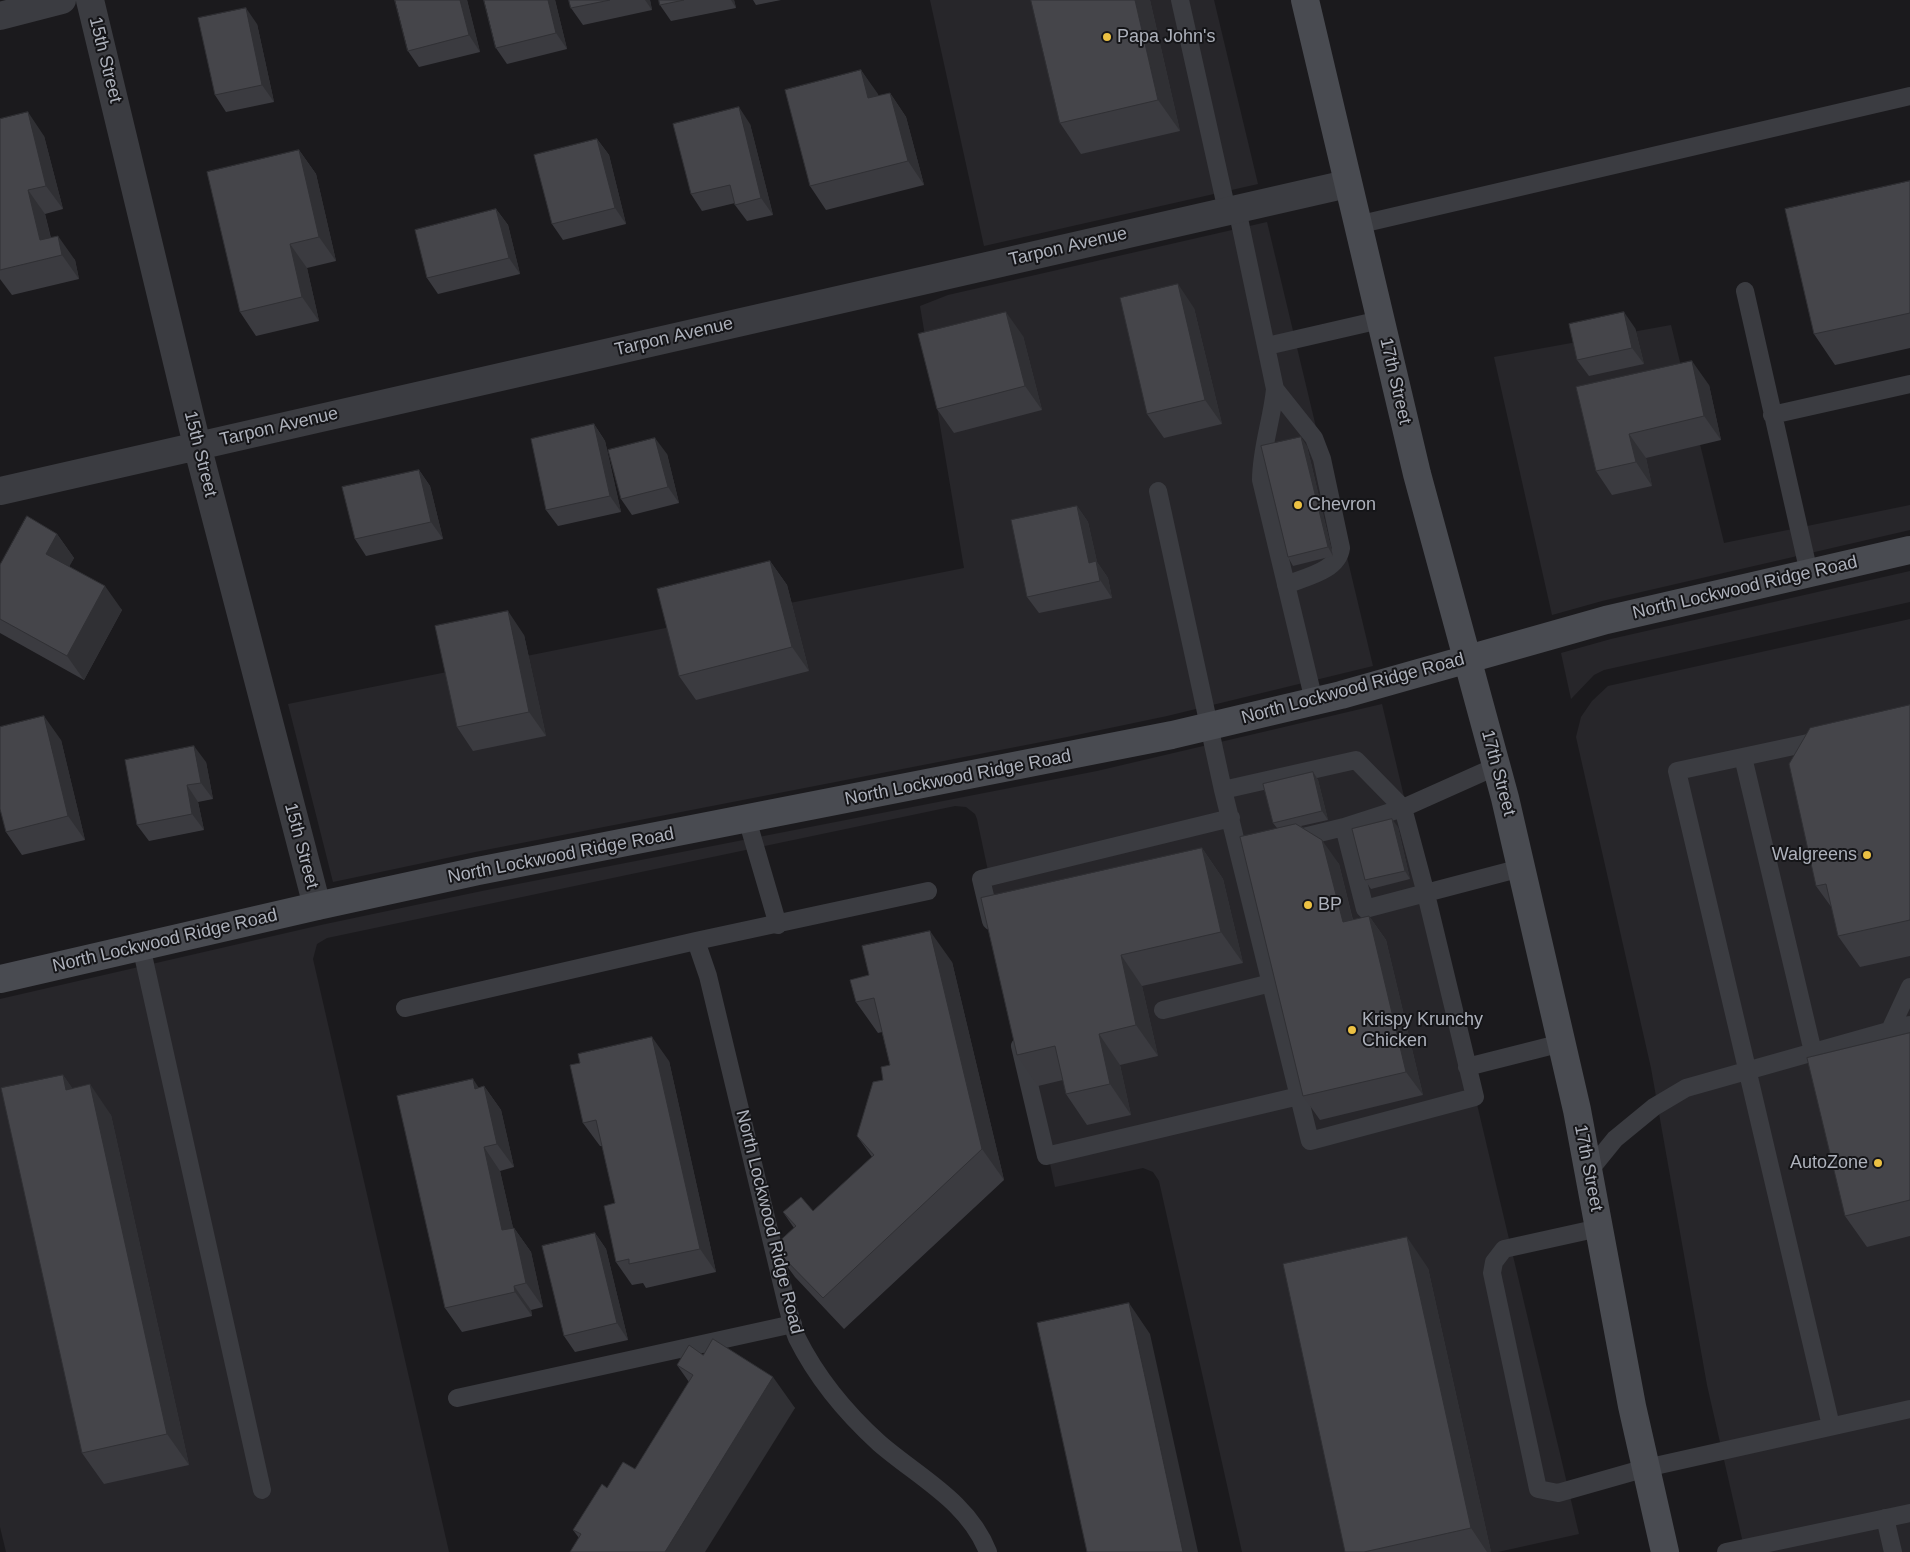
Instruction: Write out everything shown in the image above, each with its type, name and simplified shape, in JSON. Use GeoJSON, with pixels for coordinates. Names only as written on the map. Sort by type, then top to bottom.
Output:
{"type":"FeatureCollection","features":[{"type":"Feature","properties":{"kind":"main road","name":"17th Street"},"geometry":{"type":"LineString","coordinates":[[1305,0],[1417,474],[1497,766],[1522,868],[1589,1171],[1664,1552]]}},
{"type":"Feature","properties":{"kind":"main road","name":"North Lockwood Ridge Road"},"geometry":{"type":"LineString","coordinates":[[0,979],[478,871],[1071,756],[1209,726],[1314,701],[1468,660],[1606,620],[1910,550]]}},
{"type":"Feature","properties":{"kind":"street"},"geometry":{"type":"LineString","coordinates":[[0,16],[62,0]]}},
{"type":"Feature","properties":{"kind":"street","name":"15th Street"},"geometry":{"type":"LineString","coordinates":[[90,0],[197,445],[317,906]]}},
{"type":"Feature","properties":{"kind":"street","name":"Tarpon Avenue"},"geometry":{"type":"LineString","coordinates":[[0,491],[1347,184]]}},
{"type":"Feature","properties":{"kind":"lane"},"geometry":{"type":"LineString","coordinates":[[1180,0],[1267,346],[1275,389],[1273,412],[1261,458],[1261,480],[1314,701]]}},
{"type":"Feature","properties":{"kind":"lane"},"geometry":{"type":"LineString","coordinates":[[1357,225],[1910,96]]}},
{"type":"Feature","properties":{"kind":"lane"},"geometry":{"type":"LineString","coordinates":[[1745,291],[1808,573]]}},
{"type":"Feature","properties":{"kind":"lane"},"geometry":{"type":"LineString","coordinates":[[1267,346],[1380,320]]}},
{"type":"Feature","properties":{"kind":"lane"},"geometry":{"type":"LineString","coordinates":[[1772,415],[1910,384]]}},
{"type":"Feature","properties":{"kind":"lane"},"geometry":{"type":"LineString","coordinates":[[1275,389],[1314,438],[1322,459],[1341,548],[1340,556],[1334,564],[1286,585]]}},
{"type":"Feature","properties":{"kind":"lane"},"geometry":{"type":"LineString","coordinates":[[1158,492],[1223,790],[1231,818],[1248,850],[1271,983],[1310,1141],[1475,1097],[1426,894],[1403,808],[1356,760],[1223,790]]}},
{"type":"Feature","properties":{"kind":"lane"},"geometry":{"type":"LineString","coordinates":[[1831,1426],[1677,771],[1836,737]]}},
{"type":"Feature","properties":{"kind":"lane"},"geometry":{"type":"LineString","coordinates":[[1743,757],[1814,1052]]}},
{"type":"Feature","properties":{"kind":"lane"},"geometry":{"type":"LineString","coordinates":[[1274,844],[1344,827],[1403,808],[1497,766]]}},
{"type":"Feature","properties":{"kind":"lane"},"geometry":{"type":"LineString","coordinates":[[995,937],[982,880],[1231,818]]}},
{"type":"Feature","properties":{"kind":"lane"},"geometry":{"type":"LineString","coordinates":[[747,819],[778,925]]}},
{"type":"Feature","properties":{"kind":"lane"},"geometry":{"type":"LineString","coordinates":[[1344,827],[1365,909],[1522,868]]}},
{"type":"Feature","properties":{"kind":"lane"},"geometry":{"type":"LineString","coordinates":[[405,1008],[696,941],[778,925],[928,891]]}},
{"type":"Feature","properties":{"kind":"lane","name":"North Lockwood Ridge Road"},"geometry":{"type":"LineString","coordinates":[[696,941],[708,976],[796,1336],[813,1366],[845,1408],[880,1443],[951,1498],[981,1535],[988,1552]]}},
{"type":"Feature","properties":{"kind":"lane"},"geometry":{"type":"LineString","coordinates":[[141,946],[262,1490]]}},
{"type":"Feature","properties":{"kind":"lane"},"geometry":{"type":"LineString","coordinates":[[1163,1010],[1271,983]]}},
{"type":"Feature","properties":{"kind":"lane"},"geometry":{"type":"LineString","coordinates":[[1890,1030],[1910,987]]}},
{"type":"Feature","properties":{"kind":"lane"},"geometry":{"type":"LineString","coordinates":[[1589,1171],[1615,1139],[1654,1108],[1686,1088],[1910,1025]]}},
{"type":"Feature","properties":{"kind":"lane"},"geometry":{"type":"LineString","coordinates":[[1017,1032],[1046,1156],[1299,1096]]}},
{"type":"Feature","properties":{"kind":"lane"},"geometry":{"type":"LineString","coordinates":[[1467,1066],[1562,1043]]}},
{"type":"Feature","properties":{"kind":"lane"},"geometry":{"type":"LineString","coordinates":[[1599,1228],[1504,1249],[1494,1262],[1492,1273],[1538,1488],[1558,1493],[1646,1468],[1910,1409]]}},
{"type":"Feature","properties":{"kind":"lane"},"geometry":{"type":"LineString","coordinates":[[457,1398],[793,1324]]}},
{"type":"Feature","properties":{"kind":"lane"},"geometry":{"type":"LineString","coordinates":[[1726,1552],[1910,1513]]}},
{"type":"Feature","properties":{"kind":"lane"},"geometry":{"type":"LineString","coordinates":[[1886,1518],[1893,1552]]}},
{"type":"Feature","properties":{"kind":"shaded area"},"geometry":{"type":"Polygon","coordinates":[[[930,0],[1214,0],[1258,184],[984,246],[930,0]]]}},
{"type":"Feature","properties":{"kind":"shaded area"},"geometry":{"type":"Polygon","coordinates":[[[1267,222],[1373,666],[1167,716],[1067,737],[475,852],[333,882],[288,704],[964,568],[920,306],[948,295],[1267,222]]]}},
{"type":"Feature","properties":{"kind":"shaded area"},"geometry":{"type":"Polygon","coordinates":[[[1671,325],[1724,543],[1910,505],[1910,530],[1602,601],[1552,615],[1494,357],[1671,325]]]}},
{"type":"Feature","properties":{"kind":"shaded area"},"geometry":{"type":"Polygon","coordinates":[[[1910,571],[1910,602],[1604,670],[1594,675],[1571,699],[1561,653],[1611,639],[1910,571]]]}},
{"type":"Feature","properties":{"kind":"shaded area"},"geometry":{"type":"Polygon","coordinates":[[[1910,619],[1910,1552],[1745,1552],[1707,1385],[1651,1068],[1576,737],[1581,717],[1592,701],[1608,686],[1910,619]]]}},
{"type":"Feature","properties":{"kind":"shaded area"},"geometry":{"type":"Polygon","coordinates":[[[1382,704],[1579,1534],[1498,1552],[1242,1552],[1159,1181],[1153,1172],[1143,1168],[1055,1187],[977,819],[975,814],[966,807],[955,806],[327,938],[317,944],[313,959],[449,1552],[6,1552],[0,1527],[0,999],[321,925],[482,891],[1097,771],[1382,704]]]}},
{"type":"Feature","properties":{"kind":"building"},"geometry":{"type":"Polygon","coordinates":[[[395,0],[460,0],[469,35],[408,51],[395,0]]]}},
{"type":"Feature","properties":{"kind":"building"},"geometry":{"type":"Polygon","coordinates":[[[484,0],[548,0],[556,33],[496,48],[484,0]]]}},
{"type":"Feature","properties":{"kind":"building"},"geometry":{"type":"Polygon","coordinates":[[[569,0],[610,0],[571,8],[569,0]]]}},
{"type":"Feature","properties":{"kind":"building"},"geometry":{"type":"Polygon","coordinates":[[[659,0],[684,0],[660,5],[659,0]]]}},
{"type":"Feature","properties":{"kind":"building"},"geometry":{"type":"Polygon","coordinates":[[[1031,0],[1135,0],[1158,100],[1060,123],[1031,0]]]}},
{"type":"Feature","properties":{"kind":"building"},"geometry":{"type":"Polygon","coordinates":[[[246,8],[262,85],[215,95],[198,18],[246,8]]]}},
{"type":"Feature","properties":{"kind":"building"},"geometry":{"type":"Polygon","coordinates":[[[861,70],[868,98],[890,93],[908,161],[810,186],[785,90],[861,70]]]}},
{"type":"Feature","properties":{"kind":"building"},"geometry":{"type":"Polygon","coordinates":[[[739,107],[761,198],[735,205],[730,185],[691,194],[673,124],[739,107]]]}},
{"type":"Feature","properties":{"kind":"building"},"geometry":{"type":"Polygon","coordinates":[[[28,112],[46,186],[28,190],[40,240],[58,236],[62,255],[0,270],[0,119],[28,112]]]}},
{"type":"Feature","properties":{"kind":"building"},"geometry":{"type":"Polygon","coordinates":[[[597,139],[615,208],[552,224],[534,155],[597,139]]]}},
{"type":"Feature","properties":{"kind":"building"},"geometry":{"type":"Polygon","coordinates":[[[299,150],[319,237],[290,244],[302,297],[240,312],[207,172],[299,150]]]}},
{"type":"Feature","properties":{"kind":"building"},"geometry":{"type":"Polygon","coordinates":[[[1910,181],[1910,313],[1814,334],[1785,209],[1910,181]]]}},
{"type":"Feature","properties":{"kind":"building"},"geometry":{"type":"Polygon","coordinates":[[[496,209],[509,258],[427,278],[415,230],[496,209]]]}},
{"type":"Feature","properties":{"kind":"building"},"geometry":{"type":"Polygon","coordinates":[[[1178,284],[1205,400],[1147,414],[1120,298],[1178,284]]]}},
{"type":"Feature","properties":{"kind":"building"},"geometry":{"type":"Polygon","coordinates":[[[1006,312],[1025,386],[937,409],[918,334],[1006,312]]]}},
{"type":"Feature","properties":{"kind":"building"},"geometry":{"type":"Polygon","coordinates":[[[1624,312],[1632,348],[1577,360],[1569,324],[1624,312]]]}},
{"type":"Feature","properties":{"kind":"building"},"geometry":{"type":"Polygon","coordinates":[[[1692,361],[1704,416],[1629,434],[1636,462],[1596,471],[1576,387],[1692,361]]]}},
{"type":"Feature","properties":{"kind":"building"},"geometry":{"type":"Polygon","coordinates":[[[594,424],[610,496],[546,510],[531,439],[594,424]]]}},
{"type":"Feature","properties":{"kind":"building"},"geometry":{"type":"Polygon","coordinates":[[[1301,437],[1328,547],[1288,557],[1261,446],[1301,437]]]}},
{"type":"Feature","properties":{"kind":"building"},"geometry":{"type":"Polygon","coordinates":[[[655,438],[668,487],[621,499],[608,450],[655,438]]]}},
{"type":"Feature","properties":{"kind":"building"},"geometry":{"type":"Polygon","coordinates":[[[419,470],[431,522],[355,539],[342,487],[419,470]]]}},
{"type":"Feature","properties":{"kind":"building"},"geometry":{"type":"Polygon","coordinates":[[[1077,506],[1089,563],[1096,561],[1100,581],[1027,597],[1011,520],[1077,506]]]}},
{"type":"Feature","properties":{"kind":"building"},"geometry":{"type":"Polygon","coordinates":[[[27,516],[57,534],[46,554],[105,586],[67,656],[0,619],[0,565],[27,516]]]}},
{"type":"Feature","properties":{"kind":"building"},"geometry":{"type":"Polygon","coordinates":[[[770,561],[792,647],[679,676],[657,589],[770,561]]]}},
{"type":"Feature","properties":{"kind":"building"},"geometry":{"type":"Polygon","coordinates":[[[508,611],[529,712],[457,727],[435,626],[508,611]]]}},
{"type":"Feature","properties":{"kind":"building","name":"Walgreens"},"geometry":{"type":"Polygon","coordinates":[[[1910,705],[1910,920],[1838,936],[1826,884],[1816,886],[1789,764],[1810,728],[1910,705]]]}},
{"type":"Feature","properties":{"kind":"building"},"geometry":{"type":"Polygon","coordinates":[[[44,716],[68,816],[6,832],[0,809],[0,727],[44,716]]]}},
{"type":"Feature","properties":{"kind":"building"},"geometry":{"type":"Polygon","coordinates":[[[194,746],[201,783],[187,785],[192,814],[137,825],[125,760],[194,746]]]}},
{"type":"Feature","properties":{"kind":"building"},"geometry":{"type":"Polygon","coordinates":[[[1313,772],[1322,811],[1273,823],[1263,784],[1313,772]]]}},
{"type":"Feature","properties":{"kind":"building"},"geometry":{"type":"Polygon","coordinates":[[[1392,819],[1405,871],[1365,880],[1352,829],[1392,819]]]}},
{"type":"Feature","properties":{"kind":"building"},"geometry":{"type":"Polygon","coordinates":[[[1296,824],[1322,840],[1343,922],[1369,916],[1406,1072],[1303,1096],[1240,837],[1296,824]]]}},
{"type":"Feature","properties":{"kind":"building"},"geometry":{"type":"Polygon","coordinates":[[[1202,848],[1221,932],[1121,955],[1136,1025],[1099,1034],[1110,1084],[1066,1094],[1055,1046],[1017,1055],[981,898],[1202,848]]]}},
{"type":"Feature","properties":{"kind":"building"},"geometry":{"type":"Polygon","coordinates":[[[930,931],[982,1149],[823,1298],[773,1247],[796,1226],[783,1212],[801,1197],[813,1211],[874,1155],[857,1136],[873,1082],[883,1080],[881,1067],[890,1065],[874,998],[856,1002],[850,980],[869,975],[862,946],[930,931]]]}},
{"type":"Feature","properties":{"kind":"building","name":"AutoZone"},"geometry":{"type":"Polygon","coordinates":[[[1910,1033],[1910,1200],[1845,1216],[1807,1058],[1910,1033]]]}},
{"type":"Feature","properties":{"kind":"building"},"geometry":{"type":"Polygon","coordinates":[[[652,1037],[700,1249],[629,1264],[629,1259],[616,1262],[604,1206],[615,1203],[596,1120],[583,1123],[570,1065],[580,1063],[578,1054],[652,1037]]]}},
{"type":"Feature","properties":{"kind":"building"},"geometry":{"type":"Polygon","coordinates":[[[63,1075],[66,1090],[90,1084],[167,1434],[82,1453],[1,1088],[63,1075]]]}},
{"type":"Feature","properties":{"kind":"building"},"geometry":{"type":"Polygon","coordinates":[[[473,1079],[475,1089],[484,1086],[497,1144],[484,1147],[502,1230],[514,1228],[526,1283],[514,1286],[515,1292],[445,1308],[397,1096],[473,1079]]]}},
{"type":"Feature","properties":{"kind":"building"},"geometry":{"type":"Polygon","coordinates":[[[595,1233],[617,1323],[564,1336],[542,1246],[595,1233]]]}},
{"type":"Feature","properties":{"kind":"building"},"geometry":{"type":"Polygon","coordinates":[[[1407,1237],[1471,1528],[1364,1552],[1345,1552],[1283,1264],[1407,1237]]]}},
{"type":"Feature","properties":{"kind":"building"},"geometry":{"type":"Polygon","coordinates":[[[1129,1303],[1183,1552],[1087,1552],[1037,1323],[1129,1303]]]}},
{"type":"Feature","properties":{"kind":"building"},"geometry":{"type":"Polygon","coordinates":[[[713,1339],[773,1377],[665,1552],[570,1552],[581,1534],[573,1530],[602,1484],[607,1488],[623,1462],[635,1469],[693,1375],[677,1365],[689,1345],[703,1355],[713,1339]]]}},
{"type":"Feature","properties":{"kind":"place","name":"Papa John's"},"geometry":{"type":"Point","coordinates":[1107,37]}},
{"type":"Feature","properties":{"kind":"place","name":"Chevron"},"geometry":{"type":"Point","coordinates":[1298,505]}},
{"type":"Feature","properties":{"kind":"place","name":"Walgreens"},"geometry":{"type":"Point","coordinates":[1867,855]}},
{"type":"Feature","properties":{"kind":"place","name":"BP"},"geometry":{"type":"Point","coordinates":[1308,905]}},
{"type":"Feature","properties":{"kind":"place","name":"Krispy Krunchy Chicken"},"geometry":{"type":"Point","coordinates":[1352,1030]}},
{"type":"Feature","properties":{"kind":"place","name":"AutoZone"},"geometry":{"type":"Point","coordinates":[1878,1163]}}]}
